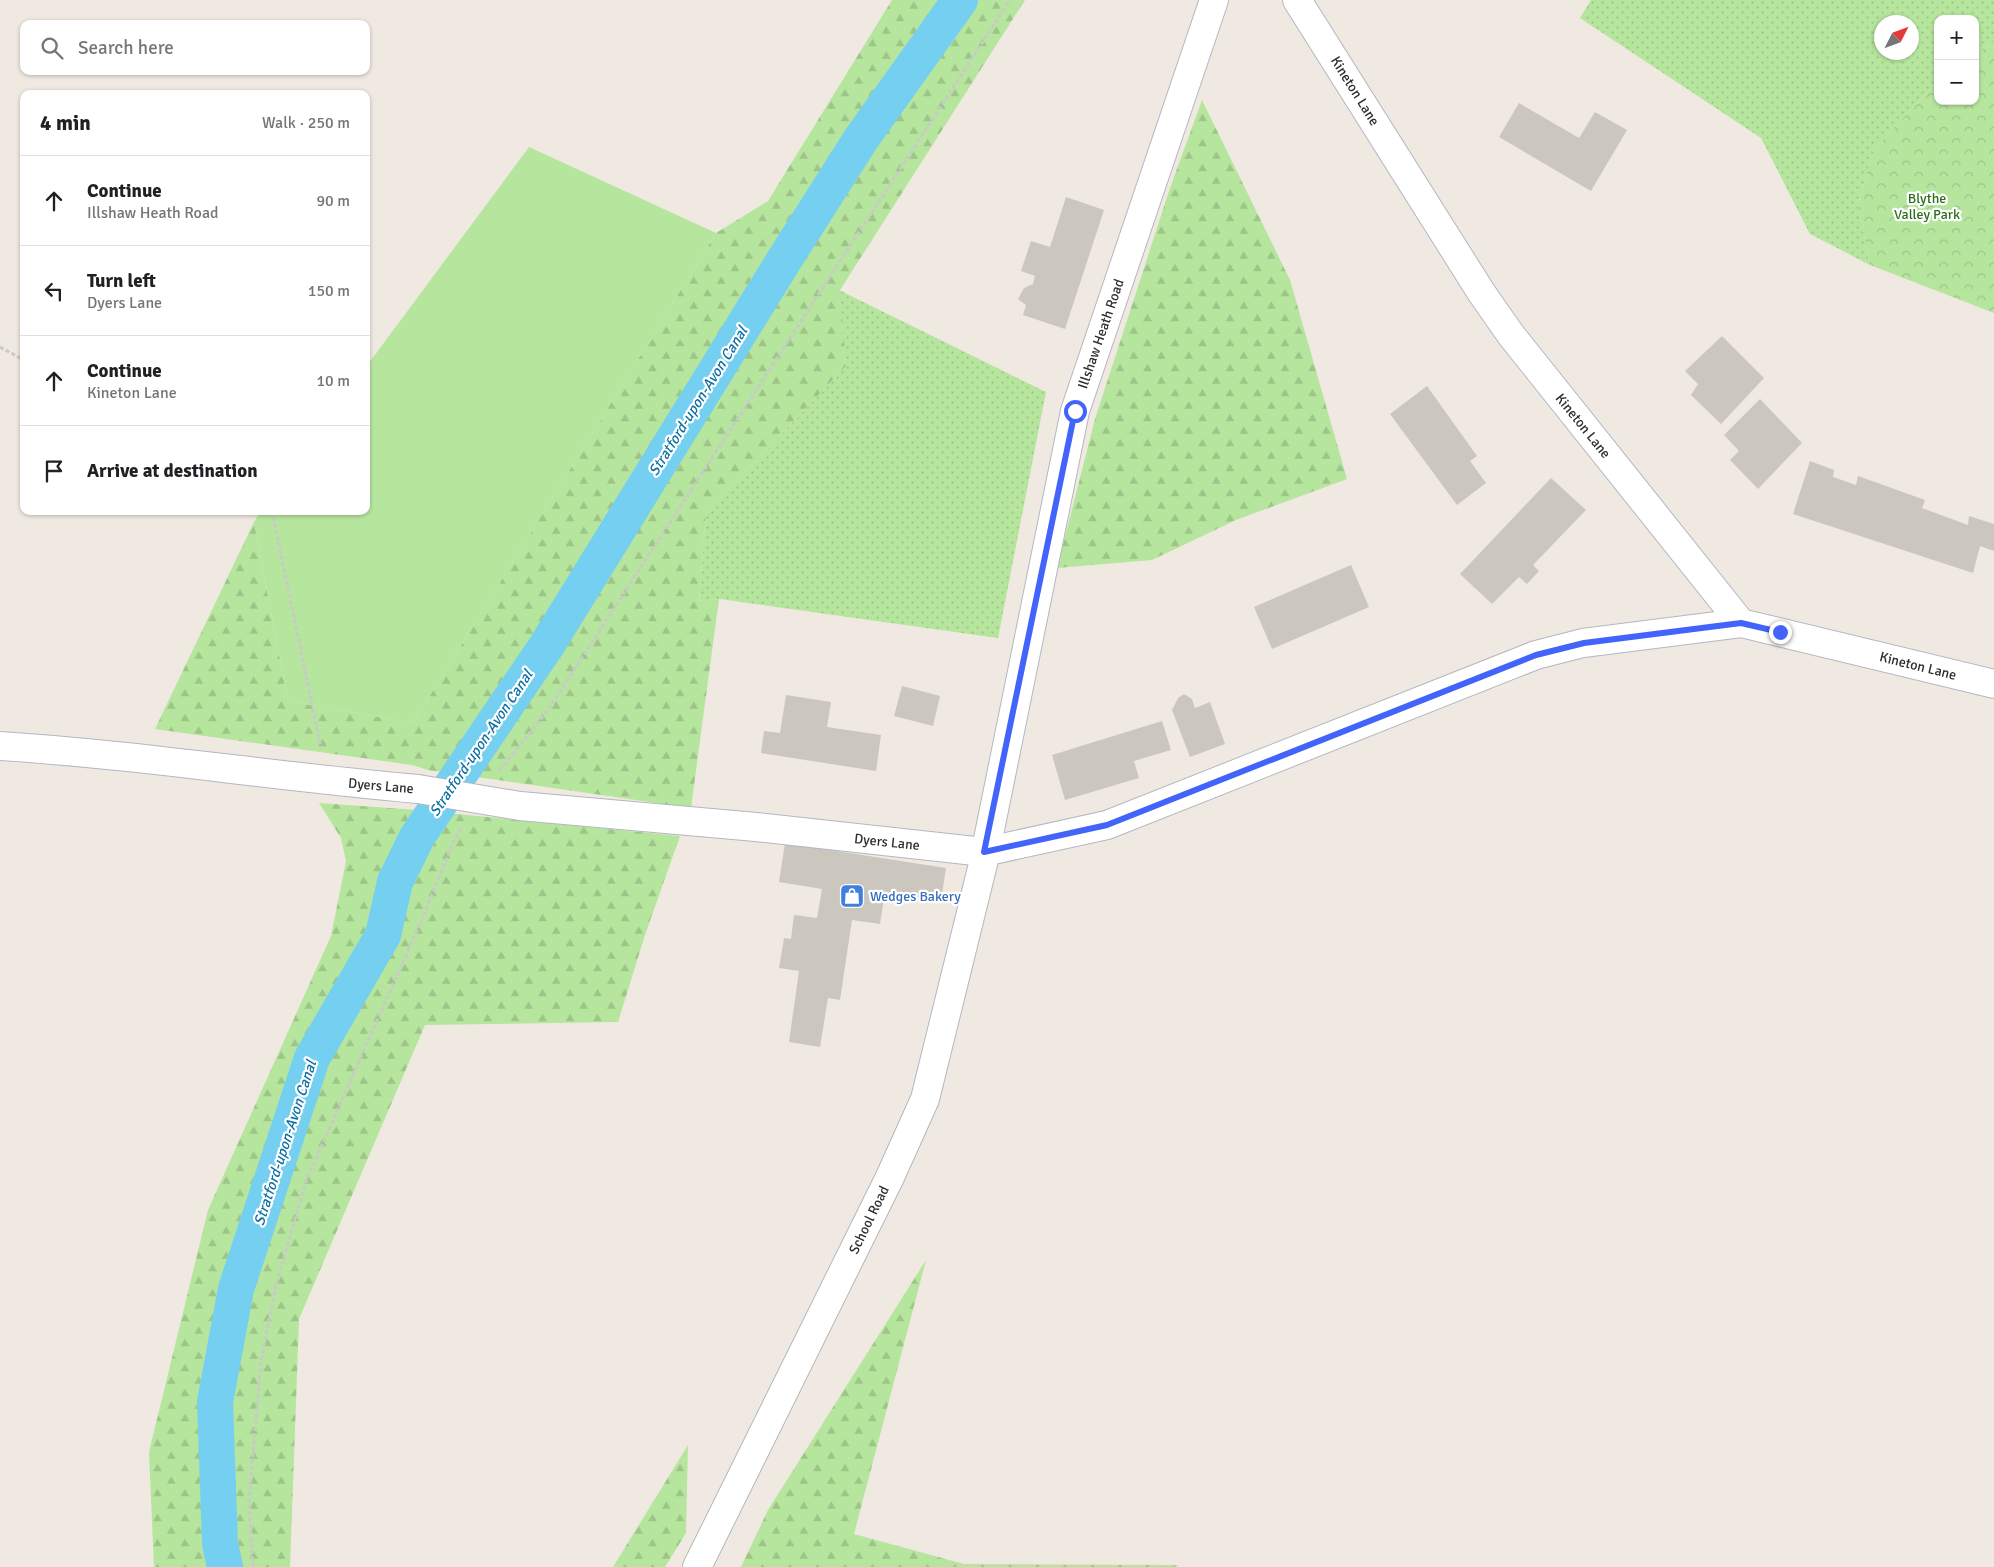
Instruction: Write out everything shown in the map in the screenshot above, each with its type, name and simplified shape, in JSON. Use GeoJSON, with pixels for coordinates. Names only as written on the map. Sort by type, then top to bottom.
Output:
{"type":"FeatureCollection","features":[{"type":"Feature","properties":{"kind":"street","name":"Illshaw Heath Road"},"geometry":{"type":"LineString","coordinates":[[984,852],[1075,411],[1214,0]]}},
{"type":"Feature","properties":{"kind":"street","name":"Kineton Lane"},"geometry":{"type":"LineString","coordinates":[[1298,0],[1481,292],[1511,335],[1741,623],[1994,684]]}},
{"type":"Feature","properties":{"kind":"street","name":"Dyers Lane"},"geometry":{"type":"LineString","coordinates":[[0,746],[80,752],[328,781],[418,789],[520,806],[756,827],[984,852],[1107,825],[1536,655],[1584,643],[1741,623]]}},
{"type":"Feature","properties":{"kind":"street","name":"School Road"},"geometry":{"type":"LineString","coordinates":[[697,1567],[890,1178],[925,1100],[981,874],[984,852]]}},
{"type":"Feature","properties":{"kind":"path"},"geometry":{"type":"LineString","coordinates":[[498,772],[548,710],[1010,0]]}},
{"type":"Feature","properties":{"kind":"path"},"geometry":{"type":"LineString","coordinates":[[0,347],[20,358]]}},
{"type":"Feature","properties":{"kind":"path"},"geometry":{"type":"LineString","coordinates":[[273,515],[328,781]]}},
{"type":"Feature","properties":{"kind":"path"},"geometry":{"type":"LineString","coordinates":[[253,1567],[249,1501],[261,1361],[275,1289],[306,1181],[422,919],[452,843],[466,822]]}},
{"type":"Feature","properties":{"kind":"green space"},"geometry":{"type":"Polygon","coordinates":[[[892,0],[1025,0],[840,290],[846,366],[706,513],[699,601],[719,599],[691,808],[428,770],[412,765],[155,729],[254,522],[288,701],[413,723],[716,233],[768,201],[892,0]]]}},
{"type":"Feature","properties":{"kind":"green space"},"geometry":{"type":"Polygon","coordinates":[[[1591,0],[1994,0],[1994,42],[1979,51],[1979,15],[1934,15],[1934,85],[1874,149],[1858,204],[1870,265],[1810,234],[1761,138],[1580,18],[1591,0]]]}},
{"type":"Feature","properties":{"kind":"green space","name":"Blythe Valley Park"},"geometry":{"type":"Polygon","coordinates":[[[1994,42],[1994,313],[1870,265],[1858,204],[1874,149],[1934,85],[1934,105],[1979,105],[1979,51],[1994,42]]]}},
{"type":"Feature","properties":{"kind":"green space"},"geometry":{"type":"Polygon","coordinates":[[[1202,100],[1290,280],[1347,479],[1236,520],[1152,560],[1057,568],[1095,419],[1170,188],[1202,100]]]}},
{"type":"Feature","properties":{"kind":"green space"},"geometry":{"type":"Polygon","coordinates":[[[529,147],[716,233],[413,723],[288,701],[254,522],[258,515],[370,515],[370,362],[529,147]]]}},
{"type":"Feature","properties":{"kind":"green space"},"geometry":{"type":"Polygon","coordinates":[[[839,290],[1046,392],[998,638],[720,599],[699,601],[706,513],[846,366],[839,290]]]}},
{"type":"Feature","properties":{"kind":"green space"},"geometry":{"type":"Polygon","coordinates":[[[319,803],[418,810],[680,836],[645,935],[618,1022],[425,1025],[299,1319],[290,1567],[154,1567],[149,1452],[208,1210],[331,936],[346,861],[341,838],[319,803]]]}},
{"type":"Feature","properties":{"kind":"green space"},"geometry":{"type":"Polygon","coordinates":[[[926,1260],[854,1534],[964,1564],[1179,1565],[1174,1567],[741,1567],[768,1510],[926,1260]]]}},
{"type":"Feature","properties":{"kind":"green space"},"geometry":{"type":"Polygon","coordinates":[[[688,1445],[686,1533],[665,1567],[613,1567],[688,1445]]]}},
{"type":"Feature","properties":{"kind":"building"},"geometry":{"type":"Polygon","coordinates":[[[1519,103],[1579,138],[1595,112],[1627,130],[1591,191],[1499,137],[1519,103]]]}},
{"type":"Feature","properties":{"kind":"building"},"geometry":{"type":"Polygon","coordinates":[[[1066,197],[1104,210],[1065,329],[1023,315],[1026,305],[1018,299],[1024,288],[1033,284],[1035,276],[1021,271],[1031,241],[1050,247],[1066,197]]]}},
{"type":"Feature","properties":{"kind":"building"},"geometry":{"type":"Polygon","coordinates":[[[1722,336],[1764,378],[1721,424],[1691,395],[1698,384],[1685,371],[1722,336]]]}},
{"type":"Feature","properties":{"kind":"building"},"geometry":{"type":"Polygon","coordinates":[[[1427,386],[1477,456],[1470,461],[1486,483],[1457,505],[1390,414],[1427,386]]]}},
{"type":"Feature","properties":{"kind":"building"},"geometry":{"type":"Polygon","coordinates":[[[1760,399],[1802,443],[1758,489],[1730,460],[1739,451],[1724,435],[1760,399]]]}},
{"type":"Feature","properties":{"kind":"building"},"geometry":{"type":"Polygon","coordinates":[[[1810,461],[1834,470],[1833,477],[1856,485],[1858,476],[1925,500],[1922,508],[1968,525],[1969,516],[1994,524],[1994,551],[1980,546],[1973,573],[1793,514],[1810,461]]]}},
{"type":"Feature","properties":{"kind":"building"},"geometry":{"type":"Polygon","coordinates":[[[1551,478],[1586,510],[1533,565],[1539,571],[1527,584],[1519,577],[1492,604],[1460,574],[1551,478]]]}},
{"type":"Feature","properties":{"kind":"building"},"geometry":{"type":"Polygon","coordinates":[[[1351,565],[1369,607],[1272,649],[1254,607],[1351,565]]]}},
{"type":"Feature","properties":{"kind":"building"},"geometry":{"type":"Polygon","coordinates":[[[902,686],[940,696],[933,726],[894,716],[902,686]]]}},
{"type":"Feature","properties":{"kind":"building"},"geometry":{"type":"Polygon","coordinates":[[[1184,694],[1192,699],[1195,708],[1210,702],[1225,744],[1190,757],[1172,710],[1178,698],[1184,694]]]}},
{"type":"Feature","properties":{"kind":"building"},"geometry":{"type":"Polygon","coordinates":[[[786,695],[831,702],[827,727],[881,735],[876,771],[761,753],[764,731],[780,733],[786,695]]]}},
{"type":"Feature","properties":{"kind":"building"},"geometry":{"type":"Polygon","coordinates":[[[1162,721],[1171,750],[1134,761],[1139,778],[1065,800],[1052,755],[1162,721]]]}},
{"type":"Feature","properties":{"kind":"building","name":"Wedges Bakery"},"geometry":{"type":"Polygon","coordinates":[[[785,843],[946,868],[941,901],[885,892],[880,924],[852,920],[840,1000],[828,998],[820,1047],[789,1042],[799,971],[779,968],[784,938],[791,939],[794,915],[817,918],[822,889],[779,882],[785,843]]]}},
{"type":"Feature","properties":{"kind":"waterway","name":"Stratford-upon-Avon Canal"},"geometry":{"type":"LineString","coordinates":[[225,1567],[220,1544],[215,1402],[236,1289],[312,1058],[383,935],[395,882],[417,837],[547,645],[781,265],[861,139],[960,0]]}},
{"type":"Feature","properties":{"kind":"place","name":"Wedges Bakery"},"geometry":{"type":"Point","coordinates":[852,896]}},
{"type":"Feature","properties":{"kind":"route"},"geometry":{"type":"LineString","coordinates":[[1075,411],[984,852],[1107,825],[1536,655],[1584,643],[1741,623],[1780,632]]}}]}
